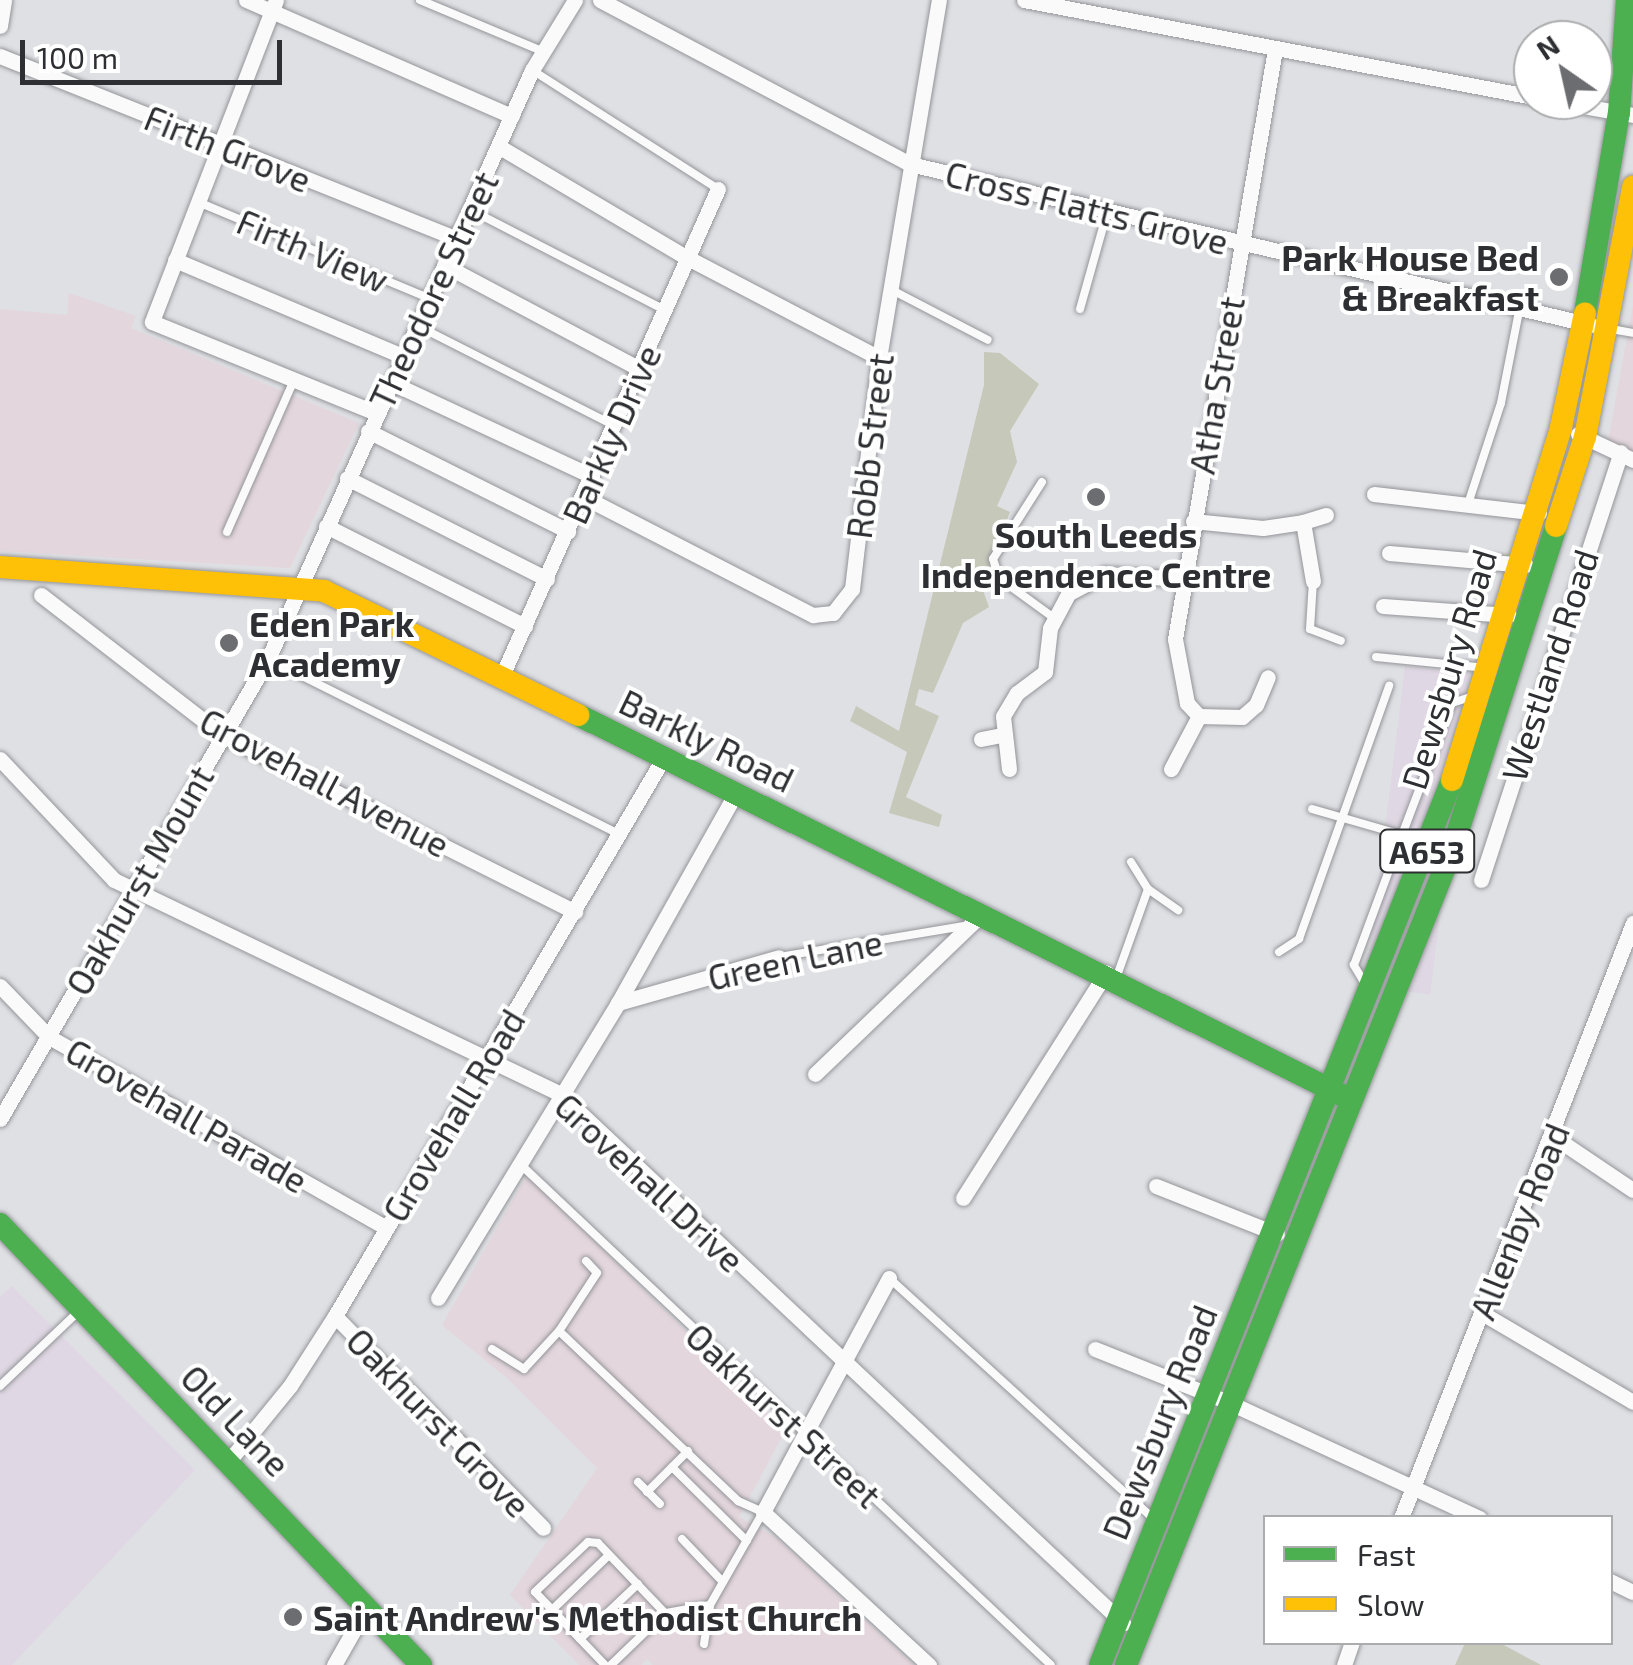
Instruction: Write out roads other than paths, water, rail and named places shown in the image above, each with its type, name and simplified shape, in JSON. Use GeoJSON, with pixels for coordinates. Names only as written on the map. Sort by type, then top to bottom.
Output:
{"type":"FeatureCollection","features":[{"type":"Feature","properties":{"kind":"main road","name":"Dewsbury Road"},"geometry":{"type":"LineString","coordinates":[[1516,615],[1518,565],[1560,427],[1626,114],[1628,8]]}},
{"type":"Feature","properties":{"kind":"main road","name":"Dewsbury Road"},"geometry":{"type":"LineString","coordinates":[[1126,1665],[1218,1398],[1441,846],[1516,615],[1542,567],[1584,437],[1607,328],[1626,270],[1633,190]]}},
{"type":"Feature","properties":{"kind":"main road","name":"Barkly Road"},"geometry":{"type":"LineString","coordinates":[[0,568],[302,585],[736,793],[978,920],[1111,975],[1340,1094]]}},
{"type":"Feature","properties":{"kind":"main road","name":"Dewsbury Road"},"geometry":{"type":"LineString","coordinates":[[1340,1094],[1370,991],[1441,846],[1481,693],[1501,669]]}},
{"type":"Feature","properties":{"kind":"main road","name":"Old Lane"},"geometry":{"type":"LineString","coordinates":[[0,1224],[421,1665]]}},
{"type":"Feature","properties":{"kind":"main road","name":"Dewsbury Road"},"geometry":{"type":"LineString","coordinates":[[1100,1665],[1157,1521],[1218,1398]]}},
{"type":"Feature","properties":{"kind":"street"},"geometry":{"type":"LineString","coordinates":[[0,26],[4,0]]}},
{"type":"Feature","properties":{"kind":"street"},"geometry":{"type":"LineString","coordinates":[[246,0],[273,8],[512,116]]}},
{"type":"Feature","properties":{"kind":"street","name":"Theodore Street"},"geometry":{"type":"LineString","coordinates":[[302,585],[346,478],[532,70],[575,0]]}},
{"type":"Feature","properties":{"kind":"street","name":"Cross Flatts Grove"},"geometry":{"type":"LineString","coordinates":[[600,0],[910,164],[1519,311],[1607,328]]}},
{"type":"Feature","properties":{"kind":"street","name":"Robb Street"},"geometry":{"type":"LineString","coordinates":[[584,497],[813,615],[833,613],[852,588],[878,358],[939,0]]}},
{"type":"Feature","properties":{"kind":"street"},"geometry":{"type":"LineString","coordinates":[[1024,0],[1513,93]]}},
{"type":"Feature","properties":{"kind":"street"},"geometry":{"type":"LineString","coordinates":[[273,8],[152,322],[376,413]]}},
{"type":"Feature","properties":{"kind":"street","name":"Atha Street"},"geometry":{"type":"LineString","coordinates":[[1199,716],[1187,703],[1175,639],[1275,49]]}},
{"type":"Feature","properties":{"kind":"street","name":"Firth Grove"},"geometry":{"type":"LineString","coordinates":[[0,56],[456,238]]}},
{"type":"Feature","properties":{"kind":"street"},"geometry":{"type":"LineString","coordinates":[[498,146],[686,257],[878,358]]}},
{"type":"Feature","properties":{"kind":"street","name":"Barkly Drive"},"geometry":{"type":"LineString","coordinates":[[500,678],[584,497],[718,189]]}},
{"type":"Feature","properties":{"kind":"street"},"geometry":{"type":"LineString","coordinates":[[176,260],[402,356]]}},
{"type":"Feature","properties":{"kind":"street"},"geometry":{"type":"LineString","coordinates":[[444,264],[640,369]]}},
{"type":"Feature","properties":{"kind":"street"},"geometry":{"type":"LineString","coordinates":[[390,382],[592,476]]}},
{"type":"Feature","properties":{"kind":"street","name":"Westland Road"},"geometry":{"type":"LineString","coordinates":[[1481,880],[1627,456],[1560,427]]}},
{"type":"Feature","properties":{"kind":"street"},"geometry":{"type":"LineString","coordinates":[[368,432],[568,531]]}},
{"type":"Feature","properties":{"kind":"street"},"geometry":{"type":"LineString","coordinates":[[346,478],[547,579]]}},
{"type":"Feature","properties":{"kind":"street"},"geometry":{"type":"LineString","coordinates":[[1374,494],[1558,515]]}},
{"type":"Feature","properties":{"kind":"street"},"geometry":{"type":"LineString","coordinates":[[1193,521],[1263,528],[1326,515]]}},
{"type":"Feature","properties":{"kind":"street"},"geometry":{"type":"LineString","coordinates":[[1303,522],[1313,580]]}},
{"type":"Feature","properties":{"kind":"street"},"geometry":{"type":"LineString","coordinates":[[326,526],[525,626]]}},
{"type":"Feature","properties":{"kind":"street"},"geometry":{"type":"LineString","coordinates":[[1390,553],[1542,567]]}},
{"type":"Feature","properties":{"kind":"street"},"geometry":{"type":"LineString","coordinates":[[1009,769],[1002,735],[1008,704],[1045,672],[1054,618],[1069,593],[1105,574],[1184,579]]}},
{"type":"Feature","properties":{"kind":"street","name":"Oakhurst Mount"},"geometry":{"type":"LineString","coordinates":[[0,1119],[268,659],[302,585]]}},
{"type":"Feature","properties":{"kind":"street","name":"Grovehall Avenue"},"geometry":{"type":"LineString","coordinates":[[41,594],[222,735],[575,912]]}},
{"type":"Feature","properties":{"kind":"street"},"geometry":{"type":"LineString","coordinates":[[1383,606],[1516,615]]}},
{"type":"Feature","properties":{"kind":"street"},"geometry":{"type":"LineString","coordinates":[[1171,769],[1199,716],[1242,717],[1268,676]]}},
{"type":"Feature","properties":{"kind":"street"},"geometry":{"type":"LineString","coordinates":[[981,739],[1002,735]]}},
{"type":"Feature","properties":{"kind":"street","name":"Grovehall Road"},"geometry":{"type":"LineString","coordinates":[[228,1462],[290,1386],[335,1316],[664,758]]}},
{"type":"Feature","properties":{"kind":"street","name":"Grovehall Drive"},"geometry":{"type":"LineString","coordinates":[[0,759],[114,880],[560,1094],[843,1364],[1137,1636]]}},
{"type":"Feature","properties":{"kind":"street","name":"Green Lane"},"geometry":{"type":"LineString","coordinates":[[438,1298],[618,1003],[736,793]]}},
{"type":"Feature","properties":{"kind":"street"},"geometry":{"type":"LineString","coordinates":[[815,1074],[978,920]]}},
{"type":"Feature","properties":{"kind":"street","name":"Allenby Road"},"geometry":{"type":"LineString","coordinates":[[1402,1515],[1554,1137],[1633,922]]}},
{"type":"Feature","properties":{"kind":"street","name":"Green Lane"},"geometry":{"type":"LineString","coordinates":[[618,1003],[780,958]]}},
{"type":"Feature","properties":{"kind":"street"},"geometry":{"type":"LineString","coordinates":[[963,1198],[1111,975]]}},
{"type":"Feature","properties":{"kind":"street","name":"Grovehall Parade"},"geometry":{"type":"LineString","coordinates":[[0,986],[50,1037],[386,1228]]}},
{"type":"Feature","properties":{"kind":"street"},"geometry":{"type":"LineString","coordinates":[[1554,1137],[1633,1190]]}},
{"type":"Feature","properties":{"kind":"street"},"geometry":{"type":"LineString","coordinates":[[1156,1186],[1283,1236]]}},
{"type":"Feature","properties":{"kind":"street"},"geometry":{"type":"LineString","coordinates":[[889,1278],[763,1512],[930,1665]]}},
{"type":"Feature","properties":{"kind":"street"},"geometry":{"type":"LineString","coordinates":[[1482,1313],[1633,1402]]}},
{"type":"Feature","properties":{"kind":"street","name":"Oakhurst Grove"},"geometry":{"type":"LineString","coordinates":[[335,1316],[543,1528]]}},
{"type":"Feature","properties":{"kind":"street"},"geometry":{"type":"LineString","coordinates":[[1095,1349],[1218,1398],[1473,1515]]}},
{"type":"Feature","properties":{"kind":"street"},"geometry":{"type":"LineString","coordinates":[[334,1665],[368,1607]]}},
{"type":"Feature","properties":{"kind":"lane"},"geometry":{"type":"LineString","coordinates":[[420,0],[542,50]]}},
{"type":"Feature","properties":{"kind":"lane"},"geometry":{"type":"LineString","coordinates":[[532,70],[718,189]]}},
{"type":"Feature","properties":{"kind":"lane"},"geometry":{"type":"LineString","coordinates":[[1608,190],[1633,190]]}},
{"type":"Feature","properties":{"kind":"lane","name":"Firth View"},"geometry":{"type":"LineString","coordinates":[[198,202],[428,298]]}},
{"type":"Feature","properties":{"kind":"lane"},"geometry":{"type":"LineString","coordinates":[[470,209],[665,310]]}},
{"type":"Feature","properties":{"kind":"lane"},"geometry":{"type":"LineString","coordinates":[[1080,309],[1108,212]]}},
{"type":"Feature","properties":{"kind":"lane"},"geometry":{"type":"LineString","coordinates":[[1593,265],[1626,270]]}},
{"type":"Feature","properties":{"kind":"lane"},"geometry":{"type":"LineString","coordinates":[[890,289],[988,340]]}},
{"type":"Feature","properties":{"kind":"lane"},"geometry":{"type":"LineString","coordinates":[[1468,505],[1501,403],[1519,311]]}},
{"type":"Feature","properties":{"kind":"lane"},"geometry":{"type":"LineString","coordinates":[[416,325],[615,426]]}},
{"type":"Feature","properties":{"kind":"lane"},"geometry":{"type":"LineString","coordinates":[[1607,328],[1633,333]]}},
{"type":"Feature","properties":{"kind":"lane"},"geometry":{"type":"LineString","coordinates":[[227,532],[294,380]]}},
{"type":"Feature","properties":{"kind":"lane"},"geometry":{"type":"LineString","coordinates":[[1042,482],[993,559],[998,578],[1054,618]]}},
{"type":"Feature","properties":{"kind":"lane"},"geometry":{"type":"LineString","coordinates":[[1313,580],[1310,629],[1340,641]]}},
{"type":"Feature","properties":{"kind":"lane"},"geometry":{"type":"LineString","coordinates":[[1376,657],[1501,669]]}},
{"type":"Feature","properties":{"kind":"lane"},"geometry":{"type":"LineString","coordinates":[[268,659],[621,835]]}},
{"type":"Feature","properties":{"kind":"lane"},"geometry":{"type":"LineString","coordinates":[[1279,952],[1298,939],[1389,686]]}},
{"type":"Feature","properties":{"kind":"lane"},"geometry":{"type":"LineString","coordinates":[[1370,991],[1354,965],[1402,834],[1452,702],[1481,693]]}},
{"type":"Feature","properties":{"kind":"lane"},"geometry":{"type":"LineString","coordinates":[[1312,808],[1441,846]]}},
{"type":"Feature","properties":{"kind":"lane"},"geometry":{"type":"LineString","coordinates":[[1131,862],[1148,889],[1178,910]]}},
{"type":"Feature","properties":{"kind":"lane"},"geometry":{"type":"LineString","coordinates":[[1111,975],[1148,889]]}},
{"type":"Feature","properties":{"kind":"lane","name":"Green Lane"},"geometry":{"type":"LineString","coordinates":[[780,958],[978,920]]}},
{"type":"Feature","properties":{"kind":"lane","name":"Oakhurst Street"},"geometry":{"type":"LineString","coordinates":[[519,1162],[1051,1665]]}},
{"type":"Feature","properties":{"kind":"lane"},"geometry":{"type":"LineString","coordinates":[[492,1349],[524,1369],[559,1330],[597,1273],[586,1262]]}},
{"type":"Feature","properties":{"kind":"lane"},"geometry":{"type":"LineString","coordinates":[[889,1278],[1157,1521]]}},
{"type":"Feature","properties":{"kind":"lane"},"geometry":{"type":"LineString","coordinates":[[0,1386],[82,1309]]}},
{"type":"Feature","properties":{"kind":"lane"},"geometry":{"type":"LineString","coordinates":[[559,1330],[738,1501],[763,1512],[710,1605],[704,1644]]}},
{"type":"Feature","properties":{"kind":"lane"},"geometry":{"type":"LineString","coordinates":[[0,1370],[8,1378]]}},
{"type":"Feature","properties":{"kind":"lane"},"geometry":{"type":"LineString","coordinates":[[647,1492],[688,1451]]}},
{"type":"Feature","properties":{"kind":"lane"},"geometry":{"type":"LineString","coordinates":[[672,1467],[747,1541]]}},
{"type":"Feature","properties":{"kind":"lane"},"geometry":{"type":"LineString","coordinates":[[638,1482],[660,1504]]}},
{"type":"Feature","properties":{"kind":"lane"},"geometry":{"type":"LineString","coordinates":[[682,1539],[723,1582]]}},
{"type":"Feature","properties":{"kind":"lane"},"geometry":{"type":"LineString","coordinates":[[665,1613],[609,1554],[588,1542],[535,1592],[608,1665],[665,1613],[710,1605]]}},
{"type":"Feature","properties":{"kind":"lane"},"geometry":{"type":"LineString","coordinates":[[552,1610],[609,1554]]}},
{"type":"Feature","properties":{"kind":"lane"},"geometry":{"type":"LineString","coordinates":[[580,1640],[638,1584]]}},
{"type":"Feature","properties":{"kind":"place","name":"Park House Bed & Breakfast"},"geometry":{"type":"Point","coordinates":[1559,277]}},
{"type":"Feature","properties":{"kind":"place","name":"South Leeds Independence Centre"},"geometry":{"type":"Point","coordinates":[1096,497]}},
{"type":"Feature","properties":{"kind":"place","name":"Eden Park Academy"},"geometry":{"type":"Point","coordinates":[229,643]}},
{"type":"Feature","properties":{"kind":"place","name":"Saint Andrew's Methodist Church"},"geometry":{"type":"Point","coordinates":[293,1617]}}]}
